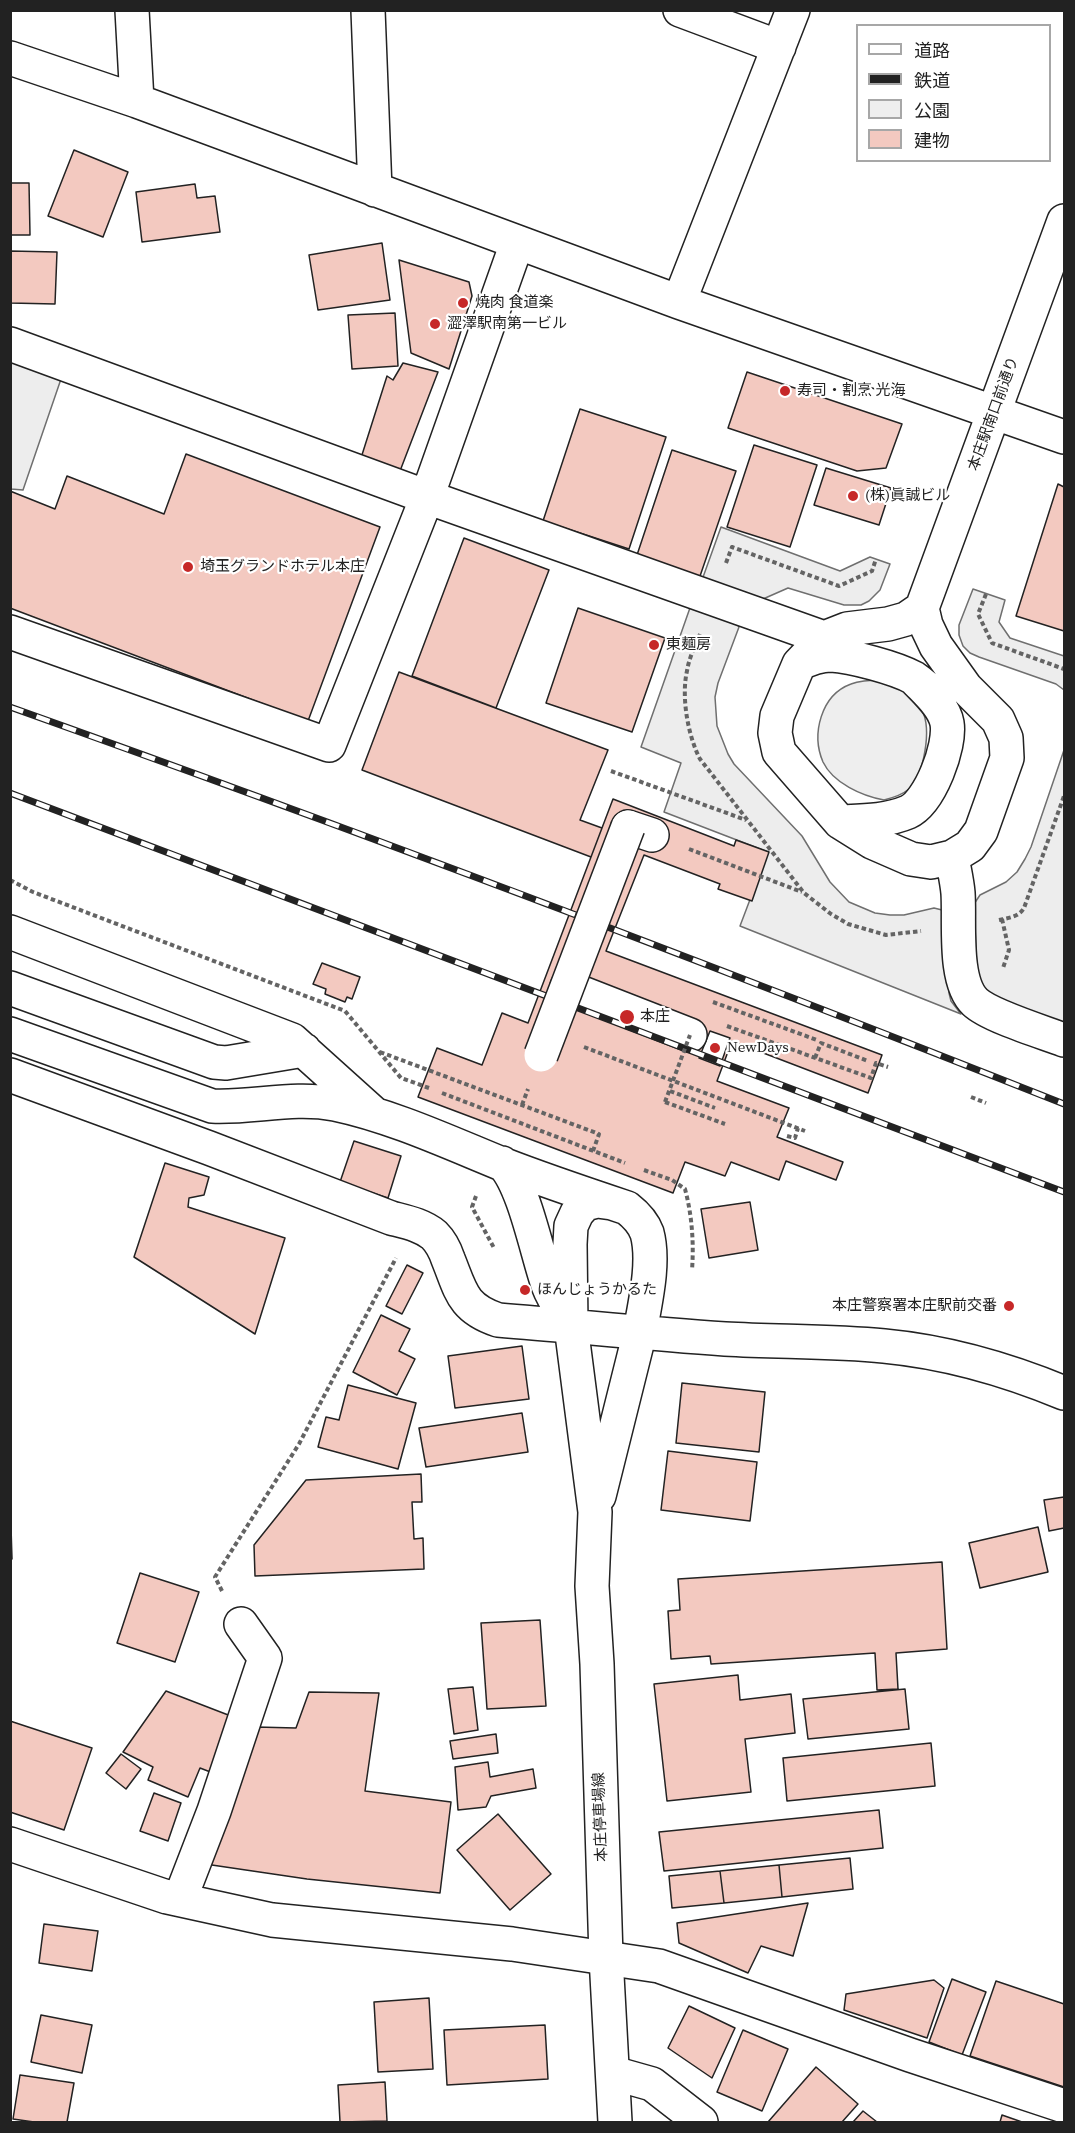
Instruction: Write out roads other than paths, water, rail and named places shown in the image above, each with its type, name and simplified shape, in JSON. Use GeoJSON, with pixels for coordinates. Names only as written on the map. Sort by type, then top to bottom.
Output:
{"type":"FeatureCollection","features":[{"type":"Feature","properties":{"kind":"street"},"geometry":{"type":"LineString","coordinates":[[132,10],[137,101]]}},
{"type":"Feature","properties":{"kind":"street"},"geometry":{"type":"LineString","coordinates":[[368,10],[375,190]]}},
{"type":"Feature","properties":{"kind":"street"},"geometry":{"type":"LineString","coordinates":[[680,10],[780,47]]}},
{"type":"Feature","properties":{"kind":"street"},"geometry":{"type":"LineString","coordinates":[[679,302],[793,10]]}},
{"type":"Feature","properties":{"kind":"street"},"geometry":{"type":"LineString","coordinates":[[10,58],[137,101],[679,302],[1065,437]]}},
{"type":"Feature","properties":{"kind":"street","name":"本庄駅南口前通り"},"geometry":{"type":"LineString","coordinates":[[922,608],[1065,221]]}},
{"type":"Feature","properties":{"kind":"street"},"geometry":{"type":"LineString","coordinates":[[10,632],[329,745],[427,497],[517,243]]}},
{"type":"Feature","properties":{"kind":"street"},"geometry":{"type":"LineString","coordinates":[[19,347],[427,497],[824,638]]}},
{"type":"Feature","properties":{"kind":"street"},"geometry":{"type":"LineString","coordinates":[[922,608],[926,625],[936,646],[966,688],[998,720],[1006,738],[1007,758],[981,831],[970,846],[952,856],[931,862],[911,859],[872,842],[840,822],[779,752],[775,733],[777,716],[799,664],[824,638],[847,629],[888,624],[906,619],[922,608]]}},
{"type":"Feature","properties":{"kind":"street"},"geometry":{"type":"LineString","coordinates":[[799,664],[816,657],[832,655],[895,670],[948,699],[984,705]]}},
{"type":"Feature","properties":{"kind":"street"},"geometry":{"type":"LineString","coordinates":[[840,822],[875,821],[909,812],[922,802],[932,786],[948,739],[947,722],[940,707],[915,679]]}},
{"type":"Feature","properties":{"kind":"street"},"geometry":{"type":"LineString","coordinates":[[541,1055],[628,827],[652,835]]}},
{"type":"Feature","properties":{"kind":"street"},"geometry":{"type":"LineString","coordinates":[[952,856],[958,891],[961,969],[965,987],[974,1001],[988,1010],[1065,1040]]}},
{"type":"Feature","properties":{"kind":"street"},"geometry":{"type":"LineString","coordinates":[[10,932],[292,1040],[374,1114]]}},
{"type":"Feature","properties":{"kind":"street"},"geometry":{"type":"LineString","coordinates":[[567,987],[705,1029]]}},
{"type":"Feature","properties":{"kind":"street"},"geometry":{"type":"LineString","coordinates":[[10,988],[214,1062],[226,1063],[304,1050]]}},
{"type":"Feature","properties":{"kind":"street"},"geometry":{"type":"LineString","coordinates":[[10,1034],[212,1106],[229,1107],[304,1101],[333,1104],[374,1114],[627,1208],[638,1216],[646,1232],[649,1248],[648,1283],[640,1332],[595,1512]]}},
{"type":"Feature","properties":{"kind":"street"},"geometry":{"type":"LineString","coordinates":[[10,1075],[420,1227],[434,1236],[444,1248],[468,1304],[481,1314],[498,1320],[726,1339],[885,1346],[937,1353],[985,1364],[1027,1377],[1065,1393]]}},
{"type":"Feature","properties":{"kind":"street"},"geometry":{"type":"LineString","coordinates":[[502,1163],[512,1175],[519,1193],[549,1288],[571,1326]]}},
{"type":"Feature","properties":{"kind":"street"},"geometry":{"type":"LineString","coordinates":[[595,1512],[571,1326],[570,1244],[571,1226],[576,1213],[585,1204],[597,1201],[612,1203]]}},
{"type":"Feature","properties":{"kind":"street","name":"本庄停車場線"},"geometry":{"type":"LineString","coordinates":[[595,1512],[592,1586],[606,1957],[615,2122]]}},
{"type":"Feature","properties":{"kind":"street"},"geometry":{"type":"LineString","coordinates":[[180,1899],[214,1810],[265,1658],[241,1624]]}},
{"type":"Feature","properties":{"kind":"street"},"geometry":{"type":"LineString","coordinates":[[10,1844],[180,1899],[272,1920],[512,1944],[659,1966],[910,2055],[1065,2106]]}},
{"type":"Feature","properties":{"kind":"street"},"geometry":{"type":"LineString","coordinates":[[613,2073],[652,2084],[702,2122]]}},
{"type":"Feature","properties":{"kind":"railway"},"geometry":{"type":"LineString","coordinates":[[10,707],[539,901],[1064,1104]]}},
{"type":"Feature","properties":{"kind":"railway"},"geometry":{"type":"LineString","coordinates":[[10,793],[1064,1192]]}},
{"type":"Feature","properties":{"kind":"place","name":"焼肉 食道楽"},"geometry":{"type":"Point","coordinates":[463,303]}},
{"type":"Feature","properties":{"kind":"place","name":"澀澤駅南第一ビル"},"geometry":{"type":"Point","coordinates":[435,324]}},
{"type":"Feature","properties":{"kind":"place","name":"寿司・割烹 光海"},"geometry":{"type":"Point","coordinates":[785,391]}},
{"type":"Feature","properties":{"kind":"place","name":"(株)眞誠ビル"},"geometry":{"type":"Point","coordinates":[853,496]}},
{"type":"Feature","properties":{"kind":"place","name":"埼玉グランドホテル本庄"},"geometry":{"type":"Point","coordinates":[188,567]}},
{"type":"Feature","properties":{"kind":"place","name":"東麺房"},"geometry":{"type":"Point","coordinates":[654,645]}},
{"type":"Feature","properties":{"kind":"place","name":"本庄"},"geometry":{"type":"Point","coordinates":[627,1017]}},
{"type":"Feature","properties":{"kind":"place","name":"NewDays"},"geometry":{"type":"Point","coordinates":[715,1048]}},
{"type":"Feature","properties":{"kind":"place","name":"ほんじょうかるた"},"geometry":{"type":"Point","coordinates":[525,1290]}},
{"type":"Feature","properties":{"kind":"place","name":"本庄警察署本庄駅前交番"},"geometry":{"type":"Point","coordinates":[1009,1306]}}]}
